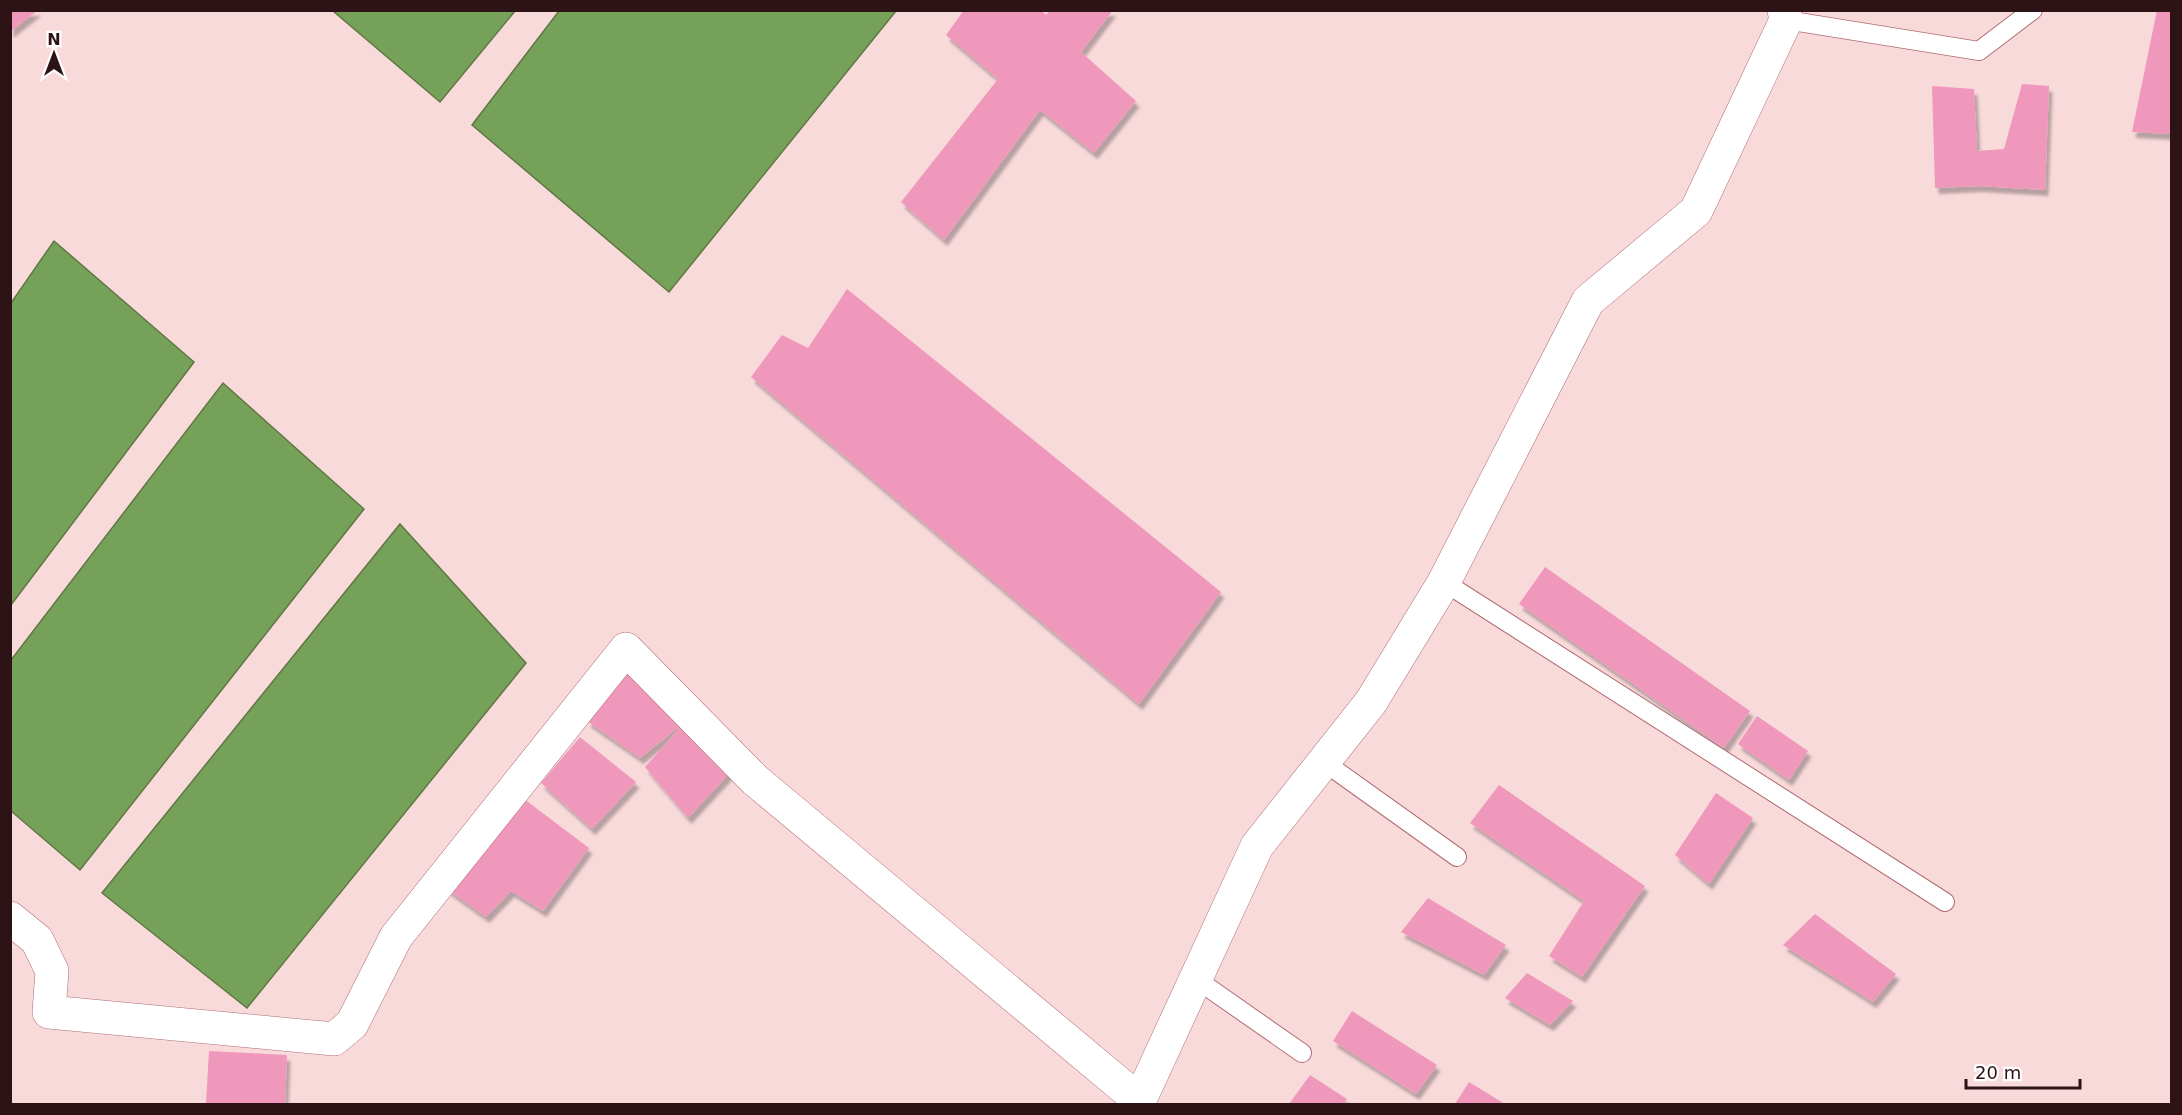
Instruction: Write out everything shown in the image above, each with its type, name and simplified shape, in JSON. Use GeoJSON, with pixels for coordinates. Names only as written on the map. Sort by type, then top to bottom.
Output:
{"type":"FeatureCollection","features":[{"type":"Feature","properties":{"kind":"street"},"geometry":{"type":"LineString","coordinates":[[10,918],[37,940],[52,971],[49,1012],[334,1039],[352,1024],[396,937],[626,649],[754,780],[1139,1103],[1257,846],[1371,702],[1444,582],[1588,301],[1696,211],[1785,15]]}},
{"type":"Feature","properties":{"kind":"lane"},"geometry":{"type":"LineString","coordinates":[[1785,15],[1979,51],[2032,10]]}},
{"type":"Feature","properties":{"kind":"lane"},"geometry":{"type":"LineString","coordinates":[[1444,582],[1945,902]]}},
{"type":"Feature","properties":{"kind":"lane"},"geometry":{"type":"LineString","coordinates":[[1324,762],[1457,857]]}},
{"type":"Feature","properties":{"kind":"lane"},"geometry":{"type":"LineString","coordinates":[[1196,979],[1302,1053]]}},
{"type":"Feature","properties":{"kind":"shaded area"},"geometry":{"type":"Polygon","coordinates":[[[333,11],[515,11],[440,102],[333,11]]]}},
{"type":"Feature","properties":{"kind":"shaded area"},"geometry":{"type":"Polygon","coordinates":[[[559,11],[896,11],[669,292],[472,125],[559,11]]]}},
{"type":"Feature","properties":{"kind":"shaded area"},"geometry":{"type":"Polygon","coordinates":[[[54,241],[194,362],[11,605],[11,303],[54,241]]]}},
{"type":"Feature","properties":{"kind":"shaded area"},"geometry":{"type":"Polygon","coordinates":[[[223,383],[364,509],[80,870],[11,811],[11,660],[223,383]]]}},
{"type":"Feature","properties":{"kind":"shaded area"},"geometry":{"type":"Polygon","coordinates":[[[400,524],[526,663],[247,1008],[102,893],[400,524]]]}},
{"type":"Feature","properties":{"kind":"building"},"geometry":{"type":"Polygon","coordinates":[[[10,10],[38,10],[10,32],[10,10]]]}},
{"type":"Feature","properties":{"kind":"building"},"geometry":{"type":"Polygon","coordinates":[[[964,10],[1041,10],[1046,15],[1050,10],[1113,10],[1081,52],[1136,101],[1094,153],[1040,110],[944,240],[901,202],[998,79],[946,35],[964,10]]]}},
{"type":"Feature","properties":{"kind":"building"},"geometry":{"type":"Polygon","coordinates":[[[2157,10],[2172,10],[2172,134],[2132,132],[2157,10]]]}},
{"type":"Feature","properties":{"kind":"building"},"geometry":{"type":"Polygon","coordinates":[[[2022,84],[2049,86],[2045,190],[1979,186],[1935,188],[1932,86],[1974,89],[1977,151],[2004,149],[2022,84]]]}},
{"type":"Feature","properties":{"kind":"building"},"geometry":{"type":"Polygon","coordinates":[[[847,289],[1221,592],[1139,704],[751,377],[782,335],[808,348],[847,289]]]}},
{"type":"Feature","properties":{"kind":"building"},"geometry":{"type":"Polygon","coordinates":[[[1545,567],[1750,711],[1724,748],[1519,604],[1545,567]]]}},
{"type":"Feature","properties":{"kind":"building"},"geometry":{"type":"Polygon","coordinates":[[[629,664],[685,722],[640,758],[587,721],[629,664]]]}},
{"type":"Feature","properties":{"kind":"building"},"geometry":{"type":"Polygon","coordinates":[[[1757,716],[1808,751],[1789,780],[1738,744],[1757,716]]]}},
{"type":"Feature","properties":{"kind":"building"},"geometry":{"type":"Polygon","coordinates":[[[685,722],[737,765],[688,818],[645,767],[685,722]]]}},
{"type":"Feature","properties":{"kind":"building"},"geometry":{"type":"Polygon","coordinates":[[[580,737],[636,782],[592,829],[541,783],[580,737]]]}},
{"type":"Feature","properties":{"kind":"building"},"geometry":{"type":"Polygon","coordinates":[[[1499,785],[1645,886],[1582,977],[1549,956],[1584,901],[1470,823],[1499,785]]]}},
{"type":"Feature","properties":{"kind":"building"},"geometry":{"type":"Polygon","coordinates":[[[1716,793],[1753,818],[1709,884],[1675,855],[1716,793]]]}},
{"type":"Feature","properties":{"kind":"building"},"geometry":{"type":"Polygon","coordinates":[[[524,799],[589,848],[543,911],[511,891],[486,917],[447,889],[524,799]]]}},
{"type":"Feature","properties":{"kind":"building"},"geometry":{"type":"Polygon","coordinates":[[[1428,898],[1506,945],[1484,975],[1401,932],[1428,898]]]}},
{"type":"Feature","properties":{"kind":"building"},"geometry":{"type":"Polygon","coordinates":[[[1815,914],[1896,974],[1873,1002],[1783,945],[1815,914]]]}},
{"type":"Feature","properties":{"kind":"building"},"geometry":{"type":"Polygon","coordinates":[[[1527,973],[1573,1001],[1550,1025],[1505,998],[1527,973]]]}},
{"type":"Feature","properties":{"kind":"building"},"geometry":{"type":"Polygon","coordinates":[[[1352,1011],[1437,1065],[1416,1094],[1333,1041],[1352,1011]]]}},
{"type":"Feature","properties":{"kind":"building"},"geometry":{"type":"Polygon","coordinates":[[[209,1051],[287,1055],[285,1104],[206,1104],[209,1051]]]}},
{"type":"Feature","properties":{"kind":"building"},"geometry":{"type":"Polygon","coordinates":[[[1310,1075],[1347,1099],[1343,1104],[1289,1104],[1310,1075]]]}},
{"type":"Feature","properties":{"kind":"building"},"geometry":{"type":"Polygon","coordinates":[[[1469,1082],[1505,1104],[1455,1104],[1469,1082]]]}}]}
